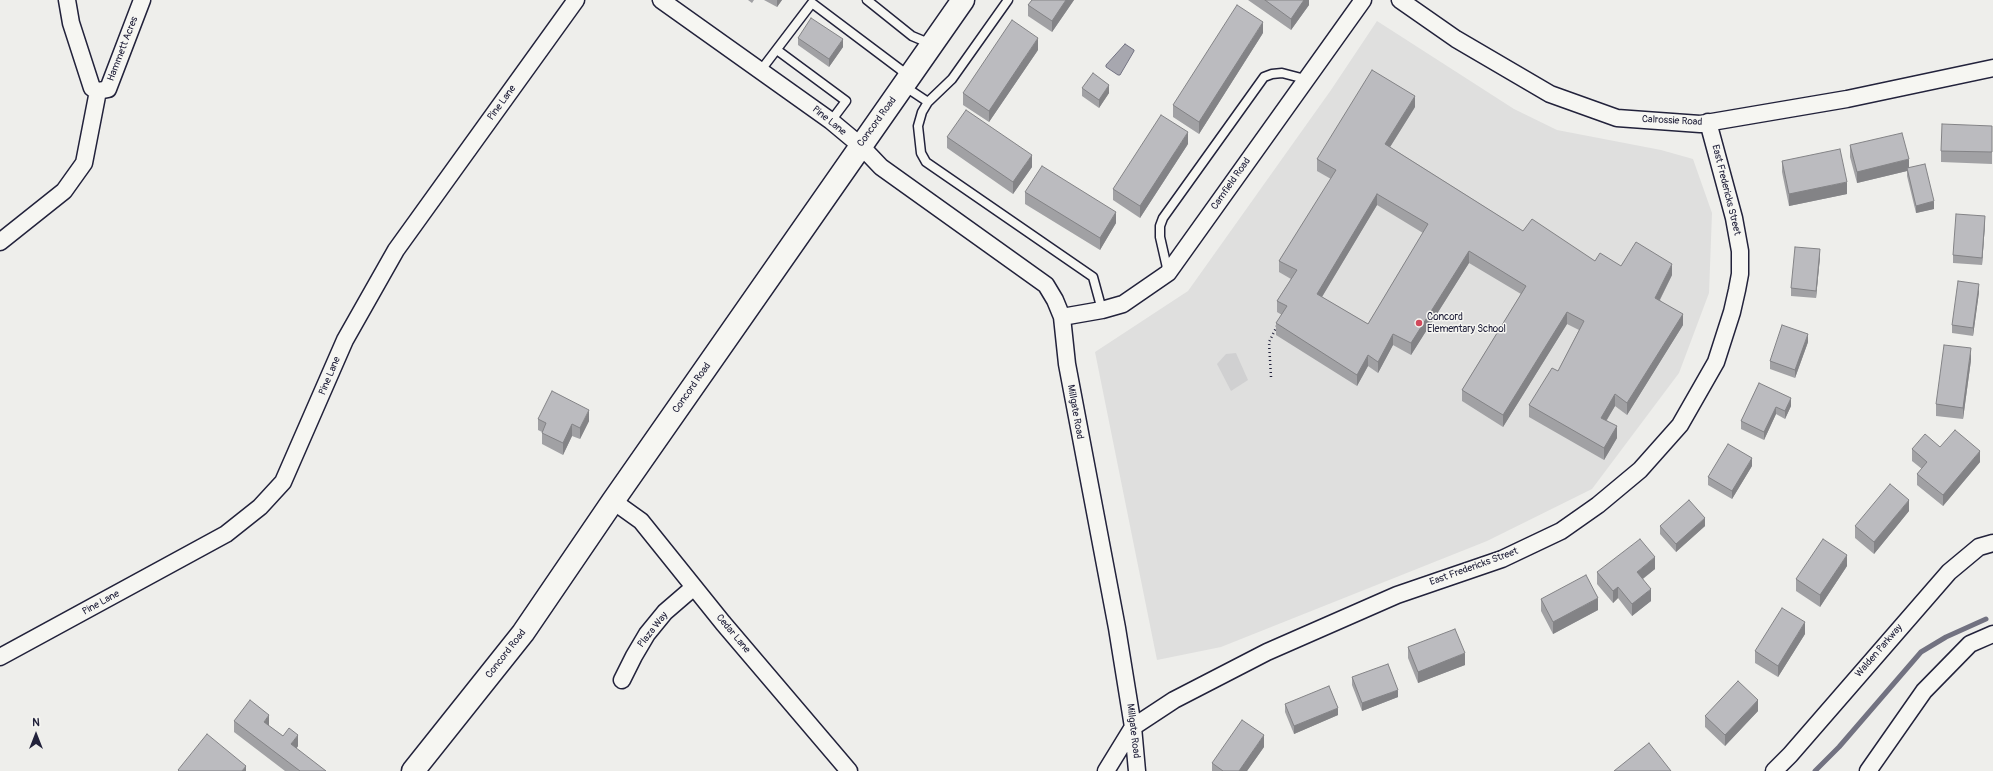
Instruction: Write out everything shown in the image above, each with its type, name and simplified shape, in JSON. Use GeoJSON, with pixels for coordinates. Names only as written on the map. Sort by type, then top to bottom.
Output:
{"type":"FeatureCollection","features":[{"type":"Feature","properties":{"kind":"street","name":"Hammett Acres"},"geometry":{"type":"LineString","coordinates":[[67,0],[71,23],[92,88],[98,91],[108,89],[142,0]]}},
{"type":"Feature","properties":{"kind":"street","name":"Pine Lane"},"geometry":{"type":"LineString","coordinates":[[0,657],[226,534],[260,507],[283,482],[345,340],[396,250],[576,0]]}},
{"type":"Feature","properties":{"kind":"street","name":"Pine Lane"},"geometry":{"type":"LineString","coordinates":[[661,0],[831,121],[860,146]]}},
{"type":"Feature","properties":{"kind":"street","name":"Concord Road"},"geometry":{"type":"LineString","coordinates":[[414,771],[523,633],[613,501],[963,0]]}},
{"type":"Feature","properties":{"kind":"street","name":"Camfield Road"},"geometry":{"type":"LineString","coordinates":[[1062,317],[1102,310],[1124,304],[1168,273],[1363,0]]}},
{"type":"Feature","properties":{"kind":"street","name":"Calrossie Road"},"geometry":{"type":"LineString","coordinates":[[1400,0],[1456,39],[1550,94],[1617,118],[1700,124],[1847,99],[1993,68]]}},
{"type":"Feature","properties":{"kind":"street","name":"Hammett Acres"},"geometry":{"type":"LineString","coordinates":[[0,242],[64,191],[84,164],[98,91]]}},
{"type":"Feature","properties":{"kind":"street","name":"East Fredericks Street"},"geometry":{"type":"LineString","coordinates":[[1106,771],[1133,726],[1174,700],[1267,652],[1397,595],[1502,559],[1561,531],[1598,505],[1640,470],[1680,425],[1716,362],[1732,312],[1737,290],[1740,274],[1740,251],[1734,218],[1708,122]]}},
{"type":"Feature","properties":{"kind":"street","name":"Millgate Road"},"geometry":{"type":"LineString","coordinates":[[860,146],[881,166],[1046,285],[1055,300],[1062,317],[1067,364],[1117,628],[1133,726],[1137,771]]}},
{"type":"Feature","properties":{"kind":"street","name":"Cedar Lane"},"geometry":{"type":"LineString","coordinates":[[613,501],[640,521],[850,771]]}},
{"type":"Feature","properties":{"kind":"street","name":"Walden Parkway"},"geometry":{"type":"LineString","coordinates":[[1774,771],[1790,755],[1949,572],[1979,547],[1993,543]]}},
{"type":"Feature","properties":{"kind":"street","name":"Plaza Way"},"geometry":{"type":"LineString","coordinates":[[622,680],[647,634],[665,612],[694,587]]}},
{"type":"Feature","properties":{"kind":"street"},"geometry":{"type":"LineString","coordinates":[[1868,771],[1924,691],[1970,644],[1993,634]]}},
{"type":"Feature","properties":{"kind":"lane"},"geometry":{"type":"LineString","coordinates":[[866,0],[912,36],[932,45]]}},
{"type":"Feature","properties":{"kind":"lane"},"geometry":{"type":"LineString","coordinates":[[1008,0],[952,79],[928,102],[922,112],[918,126],[921,153],[926,162],[1093,277],[1102,310]]}},
{"type":"Feature","properties":{"kind":"lane"},"geometry":{"type":"LineString","coordinates":[[761,70],[812,3],[907,81],[928,102]]}},
{"type":"Feature","properties":{"kind":"lane"},"geometry":{"type":"LineString","coordinates":[[777,50],[846,101],[831,121]]}},
{"type":"Feature","properties":{"kind":"lane"},"geometry":{"type":"LineString","coordinates":[[1168,273],[1160,238],[1160,226],[1163,218],[1264,77],[1282,73],[1305,80]]}},
{"type":"Feature","properties":{"kind":"path"},"geometry":{"type":"LineString","coordinates":[[1271,377],[1269,342],[1279,322]]}},
{"type":"Feature","properties":{"kind":"shaded area","name":"Concord Elementary School"},"geometry":{"type":"Polygon","coordinates":[[[1377,21],[1514,109],[1557,130],[1661,150],[1693,159],[1712,213],[1709,293],[1679,373],[1592,489],[1487,541],[1221,647],[1157,660],[1095,352],[1188,291],[1331,90],[1377,21]]]}},
{"type":"Feature","properties":{"kind":"shaded area"},"geometry":{"type":"Polygon","coordinates":[[[1125,44],[1134,51],[1120,75],[1118,75],[1106,67],[1106,65],[1125,44]]]}},
{"type":"Feature","properties":{"kind":"shaded area"},"geometry":{"type":"Polygon","coordinates":[[[1236,353],[1248,380],[1231,391],[1217,364],[1226,354],[1236,353]]]}},
{"type":"Feature","properties":{"kind":"building"},"geometry":{"type":"Polygon","coordinates":[[[1032,0],[1066,0],[1052,21],[1028,5],[1032,0]]]}},
{"type":"Feature","properties":{"kind":"building"},"geometry":{"type":"Polygon","coordinates":[[[1265,0],[1304,0],[1291,19],[1265,0]]]}},
{"type":"Feature","properties":{"kind":"building"},"geometry":{"type":"Polygon","coordinates":[[[1237,5],[1263,22],[1199,122],[1173,105],[1237,5]]]}},
{"type":"Feature","properties":{"kind":"building"},"geometry":{"type":"Polygon","coordinates":[[[811,18],[843,39],[829,59],[798,38],[811,18]]]}},
{"type":"Feature","properties":{"kind":"building"},"geometry":{"type":"Polygon","coordinates":[[[1012,20],[1038,38],[989,111],[963,93],[1012,20]]]}},
{"type":"Feature","properties":{"kind":"building"},"geometry":{"type":"Polygon","coordinates":[[[1372,70],[1415,96],[1385,144],[1523,231],[1532,219],[1595,261],[1600,253],[1621,266],[1636,242],[1672,264],[1655,298],[1683,314],[1627,403],[1615,394],[1601,418],[1617,426],[1604,448],[1529,405],[1552,368],[1558,371],[1584,321],[1567,312],[1503,415],[1462,390],[1526,286],[1469,251],[1411,343],[1393,334],[1378,362],[1368,355],[1357,375],[1276,323],[1287,306],[1277,301],[1297,270],[1279,261],[1336,170],[1317,159],[1372,70]],[[1377,194],[1317,294],[1368,324],[1428,224],[1377,194]]]}},
{"type":"Feature","properties":{"kind":"building"},"geometry":{"type":"Polygon","coordinates":[[[1093,73],[1109,85],[1099,100],[1082,88],[1093,73]]]}},
{"type":"Feature","properties":{"kind":"building"},"geometry":{"type":"Polygon","coordinates":[[[966,110],[1032,155],[1013,182],[947,137],[966,110]]]}},
{"type":"Feature","properties":{"kind":"building"},"geometry":{"type":"Polygon","coordinates":[[[1161,115],[1188,132],[1140,206],[1113,189],[1161,115]]]}},
{"type":"Feature","properties":{"kind":"building"},"geometry":{"type":"Polygon","coordinates":[[[1942,124],[1992,126],[1992,152],[1941,151],[1942,124]]]}},
{"type":"Feature","properties":{"kind":"building"},"geometry":{"type":"Polygon","coordinates":[[[1902,133],[1909,159],[1857,172],[1850,145],[1902,133]]]}},
{"type":"Feature","properties":{"kind":"building"},"geometry":{"type":"Polygon","coordinates":[[[1840,149],[1847,182],[1789,194],[1782,161],[1840,149]]]}},
{"type":"Feature","properties":{"kind":"building"},"geometry":{"type":"Polygon","coordinates":[[[1925,164],[1934,201],[1916,206],[1907,168],[1925,164]]]}},
{"type":"Feature","properties":{"kind":"building"},"geometry":{"type":"Polygon","coordinates":[[[1042,166],[1116,212],[1100,238],[1025,192],[1042,166]]]}},
{"type":"Feature","properties":{"kind":"building"},"geometry":{"type":"Polygon","coordinates":[[[1956,214],[1985,216],[1982,258],[1953,255],[1956,214]]]}},
{"type":"Feature","properties":{"kind":"building"},"geometry":{"type":"Polygon","coordinates":[[[1795,247],[1820,249],[1816,291],[1791,288],[1795,247]]]}},
{"type":"Feature","properties":{"kind":"building"},"geometry":{"type":"Polygon","coordinates":[[[1958,281],[1979,284],[1973,328],[1952,325],[1958,281]]]}},
{"type":"Feature","properties":{"kind":"building"},"geometry":{"type":"Polygon","coordinates":[[[1782,325],[1808,334],[1795,370],[1770,361],[1782,325]]]}},
{"type":"Feature","properties":{"kind":"building"},"geometry":{"type":"Polygon","coordinates":[[[1944,345],[1971,348],[1963,408],[1936,404],[1944,345]]]}},
{"type":"Feature","properties":{"kind":"building"},"geometry":{"type":"Polygon","coordinates":[[[1759,383],[1791,398],[1785,411],[1776,407],[1764,432],[1741,421],[1759,383]]]}},
{"type":"Feature","properties":{"kind":"building"},"geometry":{"type":"Polygon","coordinates":[[[552,391],[589,410],[580,428],[572,424],[563,443],[542,433],[546,423],[538,419],[552,391]]]}},
{"type":"Feature","properties":{"kind":"building"},"geometry":{"type":"Polygon","coordinates":[[[1955,430],[1980,451],[1943,495],[1917,474],[1927,462],[1912,449],[1925,434],[1940,447],[1955,430]]]}},
{"type":"Feature","properties":{"kind":"building"},"geometry":{"type":"Polygon","coordinates":[[[1728,444],[1752,458],[1732,491],[1708,477],[1728,444]]]}},
{"type":"Feature","properties":{"kind":"building"},"geometry":{"type":"Polygon","coordinates":[[[1890,484],[1909,500],[1874,542],[1855,526],[1890,484]]]}},
{"type":"Feature","properties":{"kind":"building"},"geometry":{"type":"Polygon","coordinates":[[[1689,500],[1705,518],[1676,544],[1660,526],[1689,500]]]}},
{"type":"Feature","properties":{"kind":"building"},"geometry":{"type":"Polygon","coordinates":[[[1640,539],[1655,557],[1637,572],[1651,589],[1632,604],[1618,587],[1613,591],[1597,572],[1640,539]]]}},
{"type":"Feature","properties":{"kind":"building"},"geometry":{"type":"Polygon","coordinates":[[[1823,539],[1847,555],[1820,595],[1796,579],[1823,539]]]}},
{"type":"Feature","properties":{"kind":"building"},"geometry":{"type":"Polygon","coordinates":[[[1586,575],[1598,598],[1553,622],[1541,599],[1586,575]]]}},
{"type":"Feature","properties":{"kind":"building"},"geometry":{"type":"Polygon","coordinates":[[[1782,608],[1805,622],[1778,666],[1755,651],[1782,608]]]}},
{"type":"Feature","properties":{"kind":"building"},"geometry":{"type":"Polygon","coordinates":[[[1455,629],[1465,653],[1418,672],[1408,647],[1455,629]]]}},
{"type":"Feature","properties":{"kind":"building"},"geometry":{"type":"Polygon","coordinates":[[[1388,664],[1398,690],[1362,703],[1352,677],[1388,664]]]}},
{"type":"Feature","properties":{"kind":"building"},"geometry":{"type":"Polygon","coordinates":[[[1738,681],[1758,700],[1725,735],[1705,716],[1738,681]]]}},
{"type":"Feature","properties":{"kind":"building"},"geometry":{"type":"Polygon","coordinates":[[[1329,686],[1338,708],[1294,726],[1285,704],[1329,686]]]}},
{"type":"Feature","properties":{"kind":"building"},"geometry":{"type":"Polygon","coordinates":[[[250,700],[269,715],[264,722],[283,736],[289,728],[298,735],[291,744],[326,771],[300,771],[234,721],[250,700]]]}},
{"type":"Feature","properties":{"kind":"building"},"geometry":{"type":"Polygon","coordinates":[[[1242,720],[1264,735],[1239,771],[1223,771],[1212,763],[1242,720]]]}},
{"type":"Feature","properties":{"kind":"building"},"geometry":{"type":"Polygon","coordinates":[[[207,734],[246,766],[242,771],[178,770],[207,734]]]}},
{"type":"Feature","properties":{"kind":"building"},"geometry":{"type":"Polygon","coordinates":[[[1649,743],[1671,771],[1614,771],[1649,743]]]}},
{"type":"Feature","properties":{"kind":"waterway"},"geometry":{"type":"LineString","coordinates":[[1815,771],[1839,747],[1921,652],[1946,637],[1986,619]]}},
{"type":"Feature","properties":{"kind":"place","name":"Concord Elementary School"},"geometry":{"type":"Point","coordinates":[1419,323]}}]}
